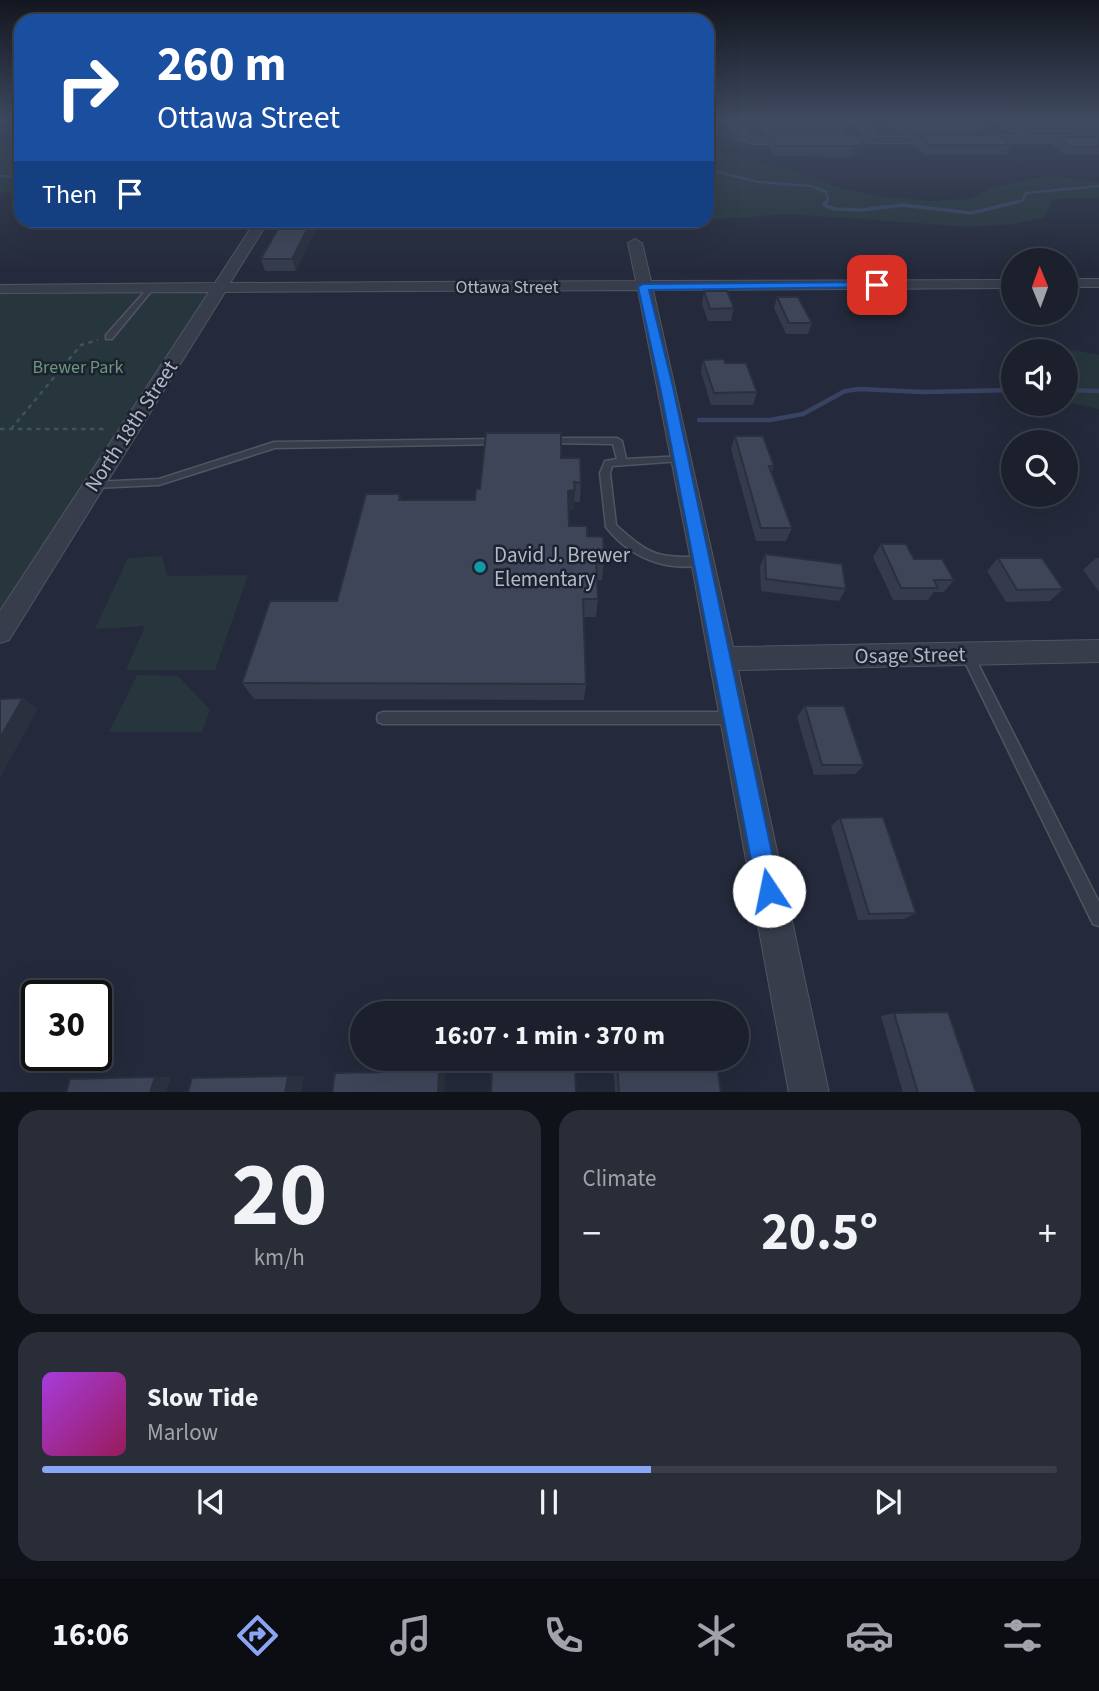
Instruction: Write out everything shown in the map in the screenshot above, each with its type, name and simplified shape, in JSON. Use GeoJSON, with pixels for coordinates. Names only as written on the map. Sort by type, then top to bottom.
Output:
{"type":"FeatureCollection","features":[{"type":"Feature","properties":{"kind":"street","name":"North 18th Street"},"geometry":{"type":"LineString","coordinates":[[0,632],[258,228]]}},
{"type":"Feature","properties":{"kind":"street"},"geometry":{"type":"LineString","coordinates":[[635,243],[703,561],[808,1092]]}},
{"type":"Feature","properties":{"kind":"street"},"geometry":{"type":"LineString","coordinates":[[1078,284],[1099,283]]}},
{"type":"Feature","properties":{"kind":"street","name":"Ottawa Street"},"geometry":{"type":"LineString","coordinates":[[0,289],[1001,284]]}},
{"type":"Feature","properties":{"kind":"street","name":"Osage Street"},"geometry":{"type":"LineString","coordinates":[[721,659],[1099,652]]}},
{"type":"Feature","properties":{"kind":"lane"},"geometry":{"type":"LineString","coordinates":[[109,337],[149,289]]}},
{"type":"Feature","properties":{"kind":"lane"},"geometry":{"type":"LineString","coordinates":[[537,442],[617,441],[622,460]]}},
{"type":"Feature","properties":{"kind":"lane"},"geometry":{"type":"LineString","coordinates":[[93,485],[159,482],[274,444],[511,442]]}},
{"type":"Feature","properties":{"kind":"lane"},"geometry":{"type":"LineString","coordinates":[[681,458],[608,463],[605,473],[611,527],[642,555],[655,562],[703,561]]}},
{"type":"Feature","properties":{"kind":"lane"},"geometry":{"type":"LineString","coordinates":[[967,654],[1099,918]]}},
{"type":"Feature","properties":{"kind":"lane"},"geometry":{"type":"LineString","coordinates":[[383,718],[734,718]]}},
{"type":"Feature","properties":{"kind":"path"},"geometry":{"type":"LineString","coordinates":[[11,429],[81,345],[109,337]]}},
{"type":"Feature","properties":{"kind":"path"},"geometry":{"type":"LineString","coordinates":[[0,429],[130,429]]}},
{"type":"Feature","properties":{"kind":"green space"},"geometry":{"type":"Polygon","coordinates":[[[0,170],[14,170],[14,195],[8,192],[0,194],[0,170]]]}},
{"type":"Feature","properties":{"kind":"green space"},"geometry":{"type":"Polygon","coordinates":[[[714,170],[789,170],[841,188],[883,197],[928,201],[972,199],[991,188],[1050,175],[1099,182],[1099,198],[1053,199],[1045,217],[1015,224],[968,227],[790,214],[714,219],[714,170]]]}},
{"type":"Feature","properties":{"kind":"green space","name":"Brewer Park"},"geometry":{"type":"Polygon","coordinates":[[[219,288],[0,632],[0,289],[219,288]]]}},
{"type":"Feature","properties":{"kind":"green space"},"geometry":{"type":"Polygon","coordinates":[[[1078,351],[1099,355],[1099,409],[1078,405],[1078,351]]]}},
{"type":"Feature","properties":{"kind":"green space"},"geometry":{"type":"Polygon","coordinates":[[[162,556],[167,576],[248,575],[215,670],[126,670],[145,626],[95,629],[128,558],[162,556]]]}},
{"type":"Feature","properties":{"kind":"green space"},"geometry":{"type":"Polygon","coordinates":[[[137,675],[178,676],[210,710],[202,732],[109,732],[137,675]]]}},
{"type":"Feature","properties":{"kind":"building"},"geometry":{"type":"Polygon","coordinates":[[[278,228],[308,228],[292,259],[261,259],[278,228]]]}},
{"type":"Feature","properties":{"kind":"building"},"geometry":{"type":"Polygon","coordinates":[[[704,291],[727,291],[734,308],[710,309],[704,291]]]}},
{"type":"Feature","properties":{"kind":"building"},"geometry":{"type":"Polygon","coordinates":[[[777,297],[798,297],[812,323],[789,323],[777,297]]]}},
{"type":"Feature","properties":{"kind":"building"},"geometry":{"type":"Polygon","coordinates":[[[724,359],[725,363],[746,363],[757,392],[714,393],[703,360],[724,359]]]}},
{"type":"Feature","properties":{"kind":"building","name":"David J. Brewer Elementary"},"geometry":{"type":"Polygon","coordinates":[[[486,433],[561,433],[561,458],[580,458],[581,483],[574,482],[575,490],[568,491],[569,526],[587,526],[587,536],[603,537],[604,561],[596,561],[598,599],[583,599],[586,684],[242,683],[270,601],[337,601],[366,494],[400,494],[399,500],[475,500],[476,489],[480,489],[486,433]]]}},
{"type":"Feature","properties":{"kind":"building"},"geometry":{"type":"Polygon","coordinates":[[[735,436],[763,436],[774,466],[769,466],[792,528],[761,528],[735,436]]]}},
{"type":"Feature","properties":{"kind":"building"},"geometry":{"type":"Polygon","coordinates":[[[881,544],[906,544],[914,559],[942,559],[954,580],[934,580],[938,588],[901,588],[881,544]]]}},
{"type":"Feature","properties":{"kind":"building"},"geometry":{"type":"Polygon","coordinates":[[[765,554],[842,564],[846,589],[766,579],[765,554]]]}},
{"type":"Feature","properties":{"kind":"building"},"geometry":{"type":"Polygon","coordinates":[[[998,558],[1042,558],[1063,589],[1017,590],[998,558]]]}},
{"type":"Feature","properties":{"kind":"building"},"geometry":{"type":"Polygon","coordinates":[[[23,698],[0,738],[0,699],[23,698]]]}},
{"type":"Feature","properties":{"kind":"building"},"geometry":{"type":"Polygon","coordinates":[[[805,706],[844,706],[864,765],[822,765],[805,706]]]}},
{"type":"Feature","properties":{"kind":"building"},"geometry":{"type":"Polygon","coordinates":[[[883,817],[916,913],[869,914],[840,818],[883,817]]]}},
{"type":"Feature","properties":{"kind":"building"},"geometry":{"type":"Polygon","coordinates":[[[948,1012],[976,1092],[918,1092],[894,1013],[948,1012]]]}},
{"type":"Feature","properties":{"kind":"building"},"geometry":{"type":"Polygon","coordinates":[[[439,1071],[438,1092],[332,1092],[335,1073],[439,1071]]]}},
{"type":"Feature","properties":{"kind":"building"},"geometry":{"type":"Polygon","coordinates":[[[492,1071],[575,1071],[576,1092],[491,1092],[492,1071]]]}},
{"type":"Feature","properties":{"kind":"building"},"geometry":{"type":"Polygon","coordinates":[[[618,1071],[718,1071],[721,1092],[619,1092],[618,1071]]]}},
{"type":"Feature","properties":{"kind":"building"},"geometry":{"type":"Polygon","coordinates":[[[288,1076],[285,1092],[188,1092],[192,1078],[288,1076]]]}},
{"type":"Feature","properties":{"kind":"building"},"geometry":{"type":"Polygon","coordinates":[[[155,1077],[150,1092],[66,1092],[70,1079],[155,1077]]]}},
{"type":"Feature","properties":{"kind":"waterway"},"geometry":{"type":"LineString","coordinates":[[714,171],[758,182],[811,186],[826,192],[828,199],[825,204]]}},
{"type":"Feature","properties":{"kind":"waterway"},"geometry":{"type":"LineString","coordinates":[[0,176],[14,177]]}},
{"type":"Feature","properties":{"kind":"waterway"},"geometry":{"type":"LineString","coordinates":[[1009,204],[1022,201],[1026,193],[1099,186]]}},
{"type":"Feature","properties":{"kind":"waterway"},"geometry":{"type":"LineString","coordinates":[[826,202],[824,205],[835,209],[862,210],[902,205],[971,213],[1017,202]]}},
{"type":"Feature","properties":{"kind":"waterway"},"geometry":{"type":"LineString","coordinates":[[699,420],[770,420],[803,414],[845,391],[859,389],[924,392],[1001,390]]}},
{"type":"Feature","properties":{"kind":"waterway"},"geometry":{"type":"LineString","coordinates":[[1078,390],[1099,391]]}},
{"type":"Feature","properties":{"kind":"place","name":"David J. Brewer Elementary"},"geometry":{"type":"Point","coordinates":[480,567]}},
{"type":"Feature","properties":{"kind":"route"},"geometry":{"type":"LineString","coordinates":[[769,891],[667,387],[643,287],[877,285]]}}]}
